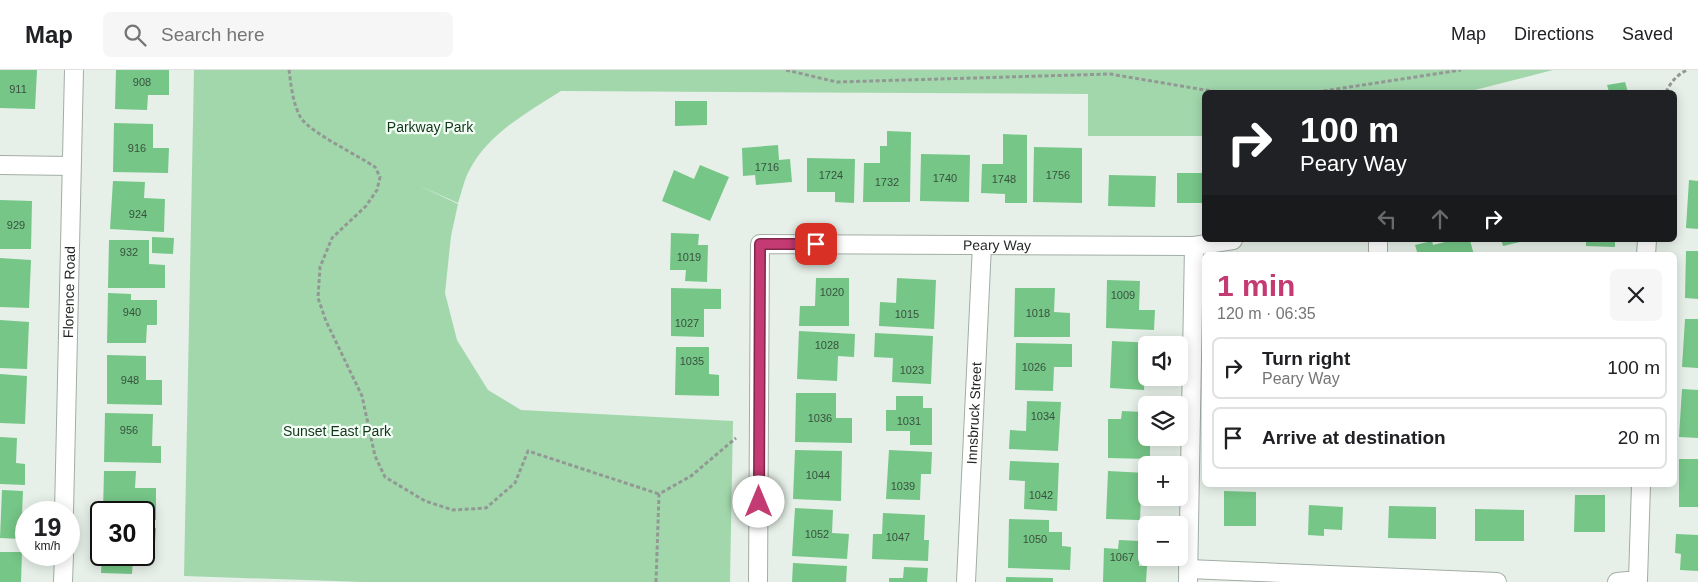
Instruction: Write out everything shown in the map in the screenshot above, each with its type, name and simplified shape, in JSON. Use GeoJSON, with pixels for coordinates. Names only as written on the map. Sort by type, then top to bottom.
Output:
{"type":"FeatureCollection","features":[{"type":"Feature","properties":{"kind":"street","name":"Florence Road"},"geometry":{"type":"LineString","coordinates":[[64,501],[74,70]]}},
{"type":"Feature","properties":{"kind":"street"},"geometry":{"type":"LineString","coordinates":[[0,165],[71,166]]}},
{"type":"Feature","properties":{"kind":"street","name":"Peary Way"},"geometry":{"type":"LineString","coordinates":[[758,582],[760,244],[1194,246],[1220,242]]}},
{"type":"Feature","properties":{"kind":"street","name":"Innsbruck Street"},"geometry":{"type":"LineString","coordinates":[[966,582],[982,245]]}},
{"type":"Feature","properties":{"kind":"street"},"geometry":{"type":"LineString","coordinates":[[1194,246],[1188,576],[1497,582]]}},
{"type":"Feature","properties":{"kind":"street"},"geometry":{"type":"LineString","coordinates":[[1617,582],[1638,580],[1641,487]]}},
{"type":"Feature","properties":{"kind":"street"},"geometry":{"type":"LineString","coordinates":[[63,582],[64,566]]}},
{"type":"Feature","properties":{"kind":"path"},"geometry":{"type":"LineString","coordinates":[[289,70],[293,95],[301,118],[312,129],[375,166],[380,177],[377,190],[366,206],[332,238],[320,267],[318,298],[326,322],[362,396],[375,456],[385,477],[425,501],[453,510],[486,508],[515,482],[528,451],[659,494],[691,476],[736,438]]}},
{"type":"Feature","properties":{"kind":"path"},"geometry":{"type":"LineString","coordinates":[[786,70],[837,82],[1110,74],[1205,90]]}},
{"type":"Feature","properties":{"kind":"path"},"geometry":{"type":"LineString","coordinates":[[1331,90],[1461,70]]}},
{"type":"Feature","properties":{"kind":"path"},"geometry":{"type":"LineString","coordinates":[[1667,90],[1679,71],[1688,70]]}},
{"type":"Feature","properties":{"kind":"path"},"geometry":{"type":"LineString","coordinates":[[656,582],[659,494]]}},
{"type":"Feature","properties":{"kind":"green space","name":"Sunset East Park"},"geometry":{"type":"Polygon","coordinates":[[[194,70],[1553,70],[1475,90],[1202,90],[1202,136],[1088,136],[1088,94],[561,91],[498,134],[478,156],[468,173],[458,203],[418,185],[458,204],[451,236],[445,293],[457,340],[488,390],[521,410],[733,421],[730,582],[363,582],[184,576],[194,70]]]}},
{"type":"Feature","properties":{"kind":"building"},"geometry":{"type":"Polygon","coordinates":[[[0,70],[37,70],[35,109],[0,108],[0,70]]]}},
{"type":"Feature","properties":{"kind":"building"},"geometry":{"type":"Polygon","coordinates":[[[116,70],[169,70],[169,95],[148,95],[147,110],[115,109],[116,70]]]}},
{"type":"Feature","properties":{"kind":"building"},"geometry":{"type":"Polygon","coordinates":[[[1625,82],[1627,90],[1608,90],[1607,85],[1625,82]]]}},
{"type":"Feature","properties":{"kind":"building"},"geometry":{"type":"Polygon","coordinates":[[[675,101],[707,101],[707,125],[675,126],[675,101]]]}},
{"type":"Feature","properties":{"kind":"building"},"geometry":{"type":"Polygon","coordinates":[[[114,123],[153,124],[153,148],[169,148],[168,173],[113,172],[114,123]]]}},
{"type":"Feature","properties":{"kind":"building"},"geometry":{"type":"Polygon","coordinates":[[[887,131],[911,132],[910,202],[863,202],[864,163],[880,163],[880,146],[887,146],[887,131]]]}},
{"type":"Feature","properties":{"kind":"building"},"geometry":{"type":"Polygon","coordinates":[[[1003,134],[1027,135],[1027,203],[1005,203],[1005,194],[981,193],[982,164],[1003,164],[1003,134]]]}},
{"type":"Feature","properties":{"kind":"building"},"geometry":{"type":"Polygon","coordinates":[[[778,145],[779,160],[790,159],[792,182],[756,185],[755,175],[743,176],[742,148],[778,145]]]}},
{"type":"Feature","properties":{"kind":"building"},"geometry":{"type":"Polygon","coordinates":[[[1034,147],[1082,148],[1082,203],[1033,202],[1034,147]]]}},
{"type":"Feature","properties":{"kind":"building"},"geometry":{"type":"Polygon","coordinates":[[[921,154],[970,155],[969,202],[920,201],[921,154]]]}},
{"type":"Feature","properties":{"kind":"building"},"geometry":{"type":"Polygon","coordinates":[[[807,158],[855,159],[854,203],[835,202],[835,192],[807,192],[807,158]]]}},
{"type":"Feature","properties":{"kind":"building"},"geometry":{"type":"Polygon","coordinates":[[[700,165],[729,177],[710,221],[662,201],[674,170],[694,179],[700,165]]]}},
{"type":"Feature","properties":{"kind":"building"},"geometry":{"type":"Polygon","coordinates":[[[1177,173],[1202,173],[1202,203],[1177,203],[1177,173]]]}},
{"type":"Feature","properties":{"kind":"building"},"geometry":{"type":"Polygon","coordinates":[[[1109,175],[1156,176],[1155,207],[1108,206],[1109,175]]]}},
{"type":"Feature","properties":{"kind":"building"},"geometry":{"type":"Polygon","coordinates":[[[1689,180],[1698,181],[1698,229],[1686,228],[1689,180]]]}},
{"type":"Feature","properties":{"kind":"building"},"geometry":{"type":"Polygon","coordinates":[[[113,181],[145,182],[144,198],[165,199],[164,232],[110,229],[113,181]]]}},
{"type":"Feature","properties":{"kind":"building"},"geometry":{"type":"Polygon","coordinates":[[[0,200],[32,201],[31,249],[0,249],[0,200]]]}},
{"type":"Feature","properties":{"kind":"building"},"geometry":{"type":"Polygon","coordinates":[[[671,233],[699,234],[698,245],[708,245],[707,282],[685,281],[686,270],[670,270],[671,233]]]}},
{"type":"Feature","properties":{"kind":"building"},"geometry":{"type":"Polygon","coordinates":[[[152,237],[174,238],[173,254],[152,253],[152,237]]]}},
{"type":"Feature","properties":{"kind":"building"},"geometry":{"type":"Polygon","coordinates":[[[109,240],[149,240],[149,264],[165,265],[165,288],[108,288],[109,240]]]}},
{"type":"Feature","properties":{"kind":"building"},"geometry":{"type":"Polygon","coordinates":[[[1432,242],[1433,245],[1445,242],[1471,242],[1473,252],[1417,252],[1415,245],[1432,242]]]}},
{"type":"Feature","properties":{"kind":"building"},"geometry":{"type":"Polygon","coordinates":[[[1502,242],[1520,242],[1503,246],[1502,242]]]}},
{"type":"Feature","properties":{"kind":"building"},"geometry":{"type":"Polygon","coordinates":[[[1586,242],[1615,242],[1615,247],[1586,246],[1586,242]]]}},
{"type":"Feature","properties":{"kind":"building"},"geometry":{"type":"Polygon","coordinates":[[[1686,251],[1698,251],[1698,299],[1685,298],[1686,251]]]}},
{"type":"Feature","properties":{"kind":"building"},"geometry":{"type":"Polygon","coordinates":[[[0,258],[31,260],[29,308],[0,307],[0,258]]]}},
{"type":"Feature","properties":{"kind":"building"},"geometry":{"type":"Polygon","coordinates":[[[816,278],[849,278],[849,326],[799,326],[800,306],[815,306],[816,278]]]}},
{"type":"Feature","properties":{"kind":"building"},"geometry":{"type":"Polygon","coordinates":[[[897,278],[936,280],[934,329],[879,326],[880,302],[896,303],[897,278]]]}},
{"type":"Feature","properties":{"kind":"building"},"geometry":{"type":"Polygon","coordinates":[[[1107,280],[1140,281],[1139,310],[1155,310],[1154,330],[1106,328],[1107,280]]]}},
{"type":"Feature","properties":{"kind":"building"},"geometry":{"type":"Polygon","coordinates":[[[671,288],[721,289],[721,309],[704,309],[704,337],[671,336],[671,288]]]}},
{"type":"Feature","properties":{"kind":"building"},"geometry":{"type":"Polygon","coordinates":[[[1015,288],[1055,288],[1054,312],[1070,313],[1070,337],[1014,337],[1015,288]]]}},
{"type":"Feature","properties":{"kind":"building"},"geometry":{"type":"Polygon","coordinates":[[[108,293],[131,294],[131,300],[157,300],[157,325],[147,325],[146,343],[107,343],[108,293]]]}},
{"type":"Feature","properties":{"kind":"building"},"geometry":{"type":"Polygon","coordinates":[[[1685,319],[1698,319],[1698,368],[1682,367],[1685,319]]]}},
{"type":"Feature","properties":{"kind":"building"},"geometry":{"type":"Polygon","coordinates":[[[0,320],[29,322],[27,369],[0,368],[0,320]]]}},
{"type":"Feature","properties":{"kind":"building"},"geometry":{"type":"Polygon","coordinates":[[[799,331],[855,334],[854,357],[838,356],[837,381],[797,379],[799,331]]]}},
{"type":"Feature","properties":{"kind":"building"},"geometry":{"type":"Polygon","coordinates":[[[875,333],[933,336],[931,384],[892,382],[893,358],[874,357],[875,333]]]}},
{"type":"Feature","properties":{"kind":"building"},"geometry":{"type":"Polygon","coordinates":[[[1112,341],[1138,342],[1138,386],[1144,386],[1144,390],[1110,388],[1112,341]]]}},
{"type":"Feature","properties":{"kind":"building"},"geometry":{"type":"Polygon","coordinates":[[[1016,343],[1072,344],[1072,367],[1054,367],[1053,391],[1015,390],[1016,343]]]}},
{"type":"Feature","properties":{"kind":"building"},"geometry":{"type":"Polygon","coordinates":[[[676,347],[709,347],[709,374],[719,375],[719,396],[675,395],[676,347]]]}},
{"type":"Feature","properties":{"kind":"building"},"geometry":{"type":"Polygon","coordinates":[[[107,355],[146,356],[146,380],[162,380],[162,405],[107,404],[107,355]]]}},
{"type":"Feature","properties":{"kind":"building"},"geometry":{"type":"Polygon","coordinates":[[[0,374],[27,376],[25,424],[0,423],[0,374]]]}},
{"type":"Feature","properties":{"kind":"building"},"geometry":{"type":"Polygon","coordinates":[[[1682,389],[1698,390],[1698,438],[1679,437],[1682,389]]]}},
{"type":"Feature","properties":{"kind":"building"},"geometry":{"type":"Polygon","coordinates":[[[796,393],[836,393],[836,418],[852,418],[852,443],[795,442],[796,393]]]}},
{"type":"Feature","properties":{"kind":"building"},"geometry":{"type":"Polygon","coordinates":[[[896,396],[923,396],[923,408],[932,408],[932,445],[910,445],[910,431],[886,431],[886,410],[896,410],[896,396]]]}},
{"type":"Feature","properties":{"kind":"building"},"geometry":{"type":"Polygon","coordinates":[[[1027,401],[1061,402],[1058,451],[1009,449],[1010,430],[1026,431],[1027,401]]]}},
{"type":"Feature","properties":{"kind":"building"},"geometry":{"type":"Polygon","coordinates":[[[1122,411],[1138,412],[1138,446],[1150,446],[1150,456],[1138,456],[1138,459],[1108,458],[1108,419],[1121,419],[1122,411]]]}},
{"type":"Feature","properties":{"kind":"building"},"geometry":{"type":"Polygon","coordinates":[[[105,413],[153,414],[152,446],[161,446],[161,463],[104,462],[105,413]]]}},
{"type":"Feature","properties":{"kind":"building"},"geometry":{"type":"Polygon","coordinates":[[[0,437],[17,438],[16,463],[25,464],[25,485],[0,484],[0,437]]]}},
{"type":"Feature","properties":{"kind":"building"},"geometry":{"type":"Polygon","coordinates":[[[795,450],[842,451],[841,501],[793,499],[795,450]]]}},
{"type":"Feature","properties":{"kind":"building"},"geometry":{"type":"Polygon","coordinates":[[[889,450],[932,452],[931,474],[921,474],[920,500],[886,499],[889,450]]]}},
{"type":"Feature","properties":{"kind":"building"},"geometry":{"type":"Polygon","coordinates":[[[1679,459],[1698,459],[1698,507],[1679,507],[1679,459]]]}},
{"type":"Feature","properties":{"kind":"building"},"geometry":{"type":"Polygon","coordinates":[[[1010,461],[1059,463],[1057,511],[1024,509],[1025,481],[1009,480],[1010,461]]]}},
{"type":"Feature","properties":{"kind":"building"},"geometry":{"type":"Polygon","coordinates":[[[104,471],[136,471],[135,488],[156,488],[156,520],[155,501],[103,501],[104,471]]]}},
{"type":"Feature","properties":{"kind":"building"},"geometry":{"type":"Polygon","coordinates":[[[1108,471],[1138,473],[1138,506],[1141,506],[1138,520],[1106,519],[1108,471]]]}},
{"type":"Feature","properties":{"kind":"building"},"geometry":{"type":"Polygon","coordinates":[[[2,490],[23,491],[23,501],[15,501],[15,539],[0,538],[2,490]]]}},
{"type":"Feature","properties":{"kind":"building"},"geometry":{"type":"Polygon","coordinates":[[[1224,491],[1256,492],[1256,526],[1224,526],[1224,491]]]}},
{"type":"Feature","properties":{"kind":"building"},"geometry":{"type":"Polygon","coordinates":[[[1575,495],[1605,495],[1605,532],[1574,532],[1575,495]]]}},
{"type":"Feature","properties":{"kind":"building"},"geometry":{"type":"Polygon","coordinates":[[[1309,505],[1343,507],[1342,530],[1324,529],[1324,536],[1308,535],[1309,505]]]}},
{"type":"Feature","properties":{"kind":"building"},"geometry":{"type":"Polygon","coordinates":[[[1389,506],[1436,507],[1436,539],[1388,538],[1389,506]]]}},
{"type":"Feature","properties":{"kind":"building"},"geometry":{"type":"Polygon","coordinates":[[[795,508],[833,510],[832,533],[849,534],[847,559],[792,556],[795,508]]]}},
{"type":"Feature","properties":{"kind":"building"},"geometry":{"type":"Polygon","coordinates":[[[1475,509],[1524,510],[1524,541],[1475,541],[1475,509]]]}},
{"type":"Feature","properties":{"kind":"building"},"geometry":{"type":"Polygon","coordinates":[[[883,513],[925,515],[924,540],[929,540],[928,561],[872,559],[873,534],[882,534],[883,513]]]}},
{"type":"Feature","properties":{"kind":"building"},"geometry":{"type":"Polygon","coordinates":[[[1009,519],[1049,520],[1049,532],[1062,532],[1062,546],[1071,547],[1070,570],[1008,568],[1009,519]]]}},
{"type":"Feature","properties":{"kind":"building"},"geometry":{"type":"Polygon","coordinates":[[[1676,534],[1698,535],[1698,571],[1680,570],[1681,554],[1675,553],[1676,534]]]}},
{"type":"Feature","properties":{"kind":"building"},"geometry":{"type":"Polygon","coordinates":[[[1119,540],[1138,541],[1138,566],[1147,566],[1146,582],[1103,582],[1104,548],[1118,549],[1119,540]]]}},
{"type":"Feature","properties":{"kind":"building"},"geometry":{"type":"Polygon","coordinates":[[[0,552],[15,552],[15,566],[22,566],[21,582],[0,582],[0,552]]]}},
{"type":"Feature","properties":{"kind":"building"},"geometry":{"type":"Polygon","coordinates":[[[793,563],[847,566],[846,582],[792,582],[793,563]]]}},
{"type":"Feature","properties":{"kind":"building"},"geometry":{"type":"Polygon","coordinates":[[[101,566],[132,566],[132,574],[101,573],[101,566]]]}},
{"type":"Feature","properties":{"kind":"building"},"geometry":{"type":"Polygon","coordinates":[[[904,567],[928,568],[927,582],[889,582],[889,578],[903,578],[904,567]]]}},
{"type":"Feature","properties":{"kind":"building"},"geometry":{"type":"Polygon","coordinates":[[[1006,577],[1053,578],[1053,582],[1006,582],[1006,577]]]}},
{"type":"Feature","properties":{"kind":"route"},"geometry":{"type":"LineString","coordinates":[[759,502],[760,244],[816,244]]}},
{"type":"Feature","properties":{"kind":"park label","name":"Parkway Park"},"geometry":{"type":"Point","coordinates":[430,127]}}]}
